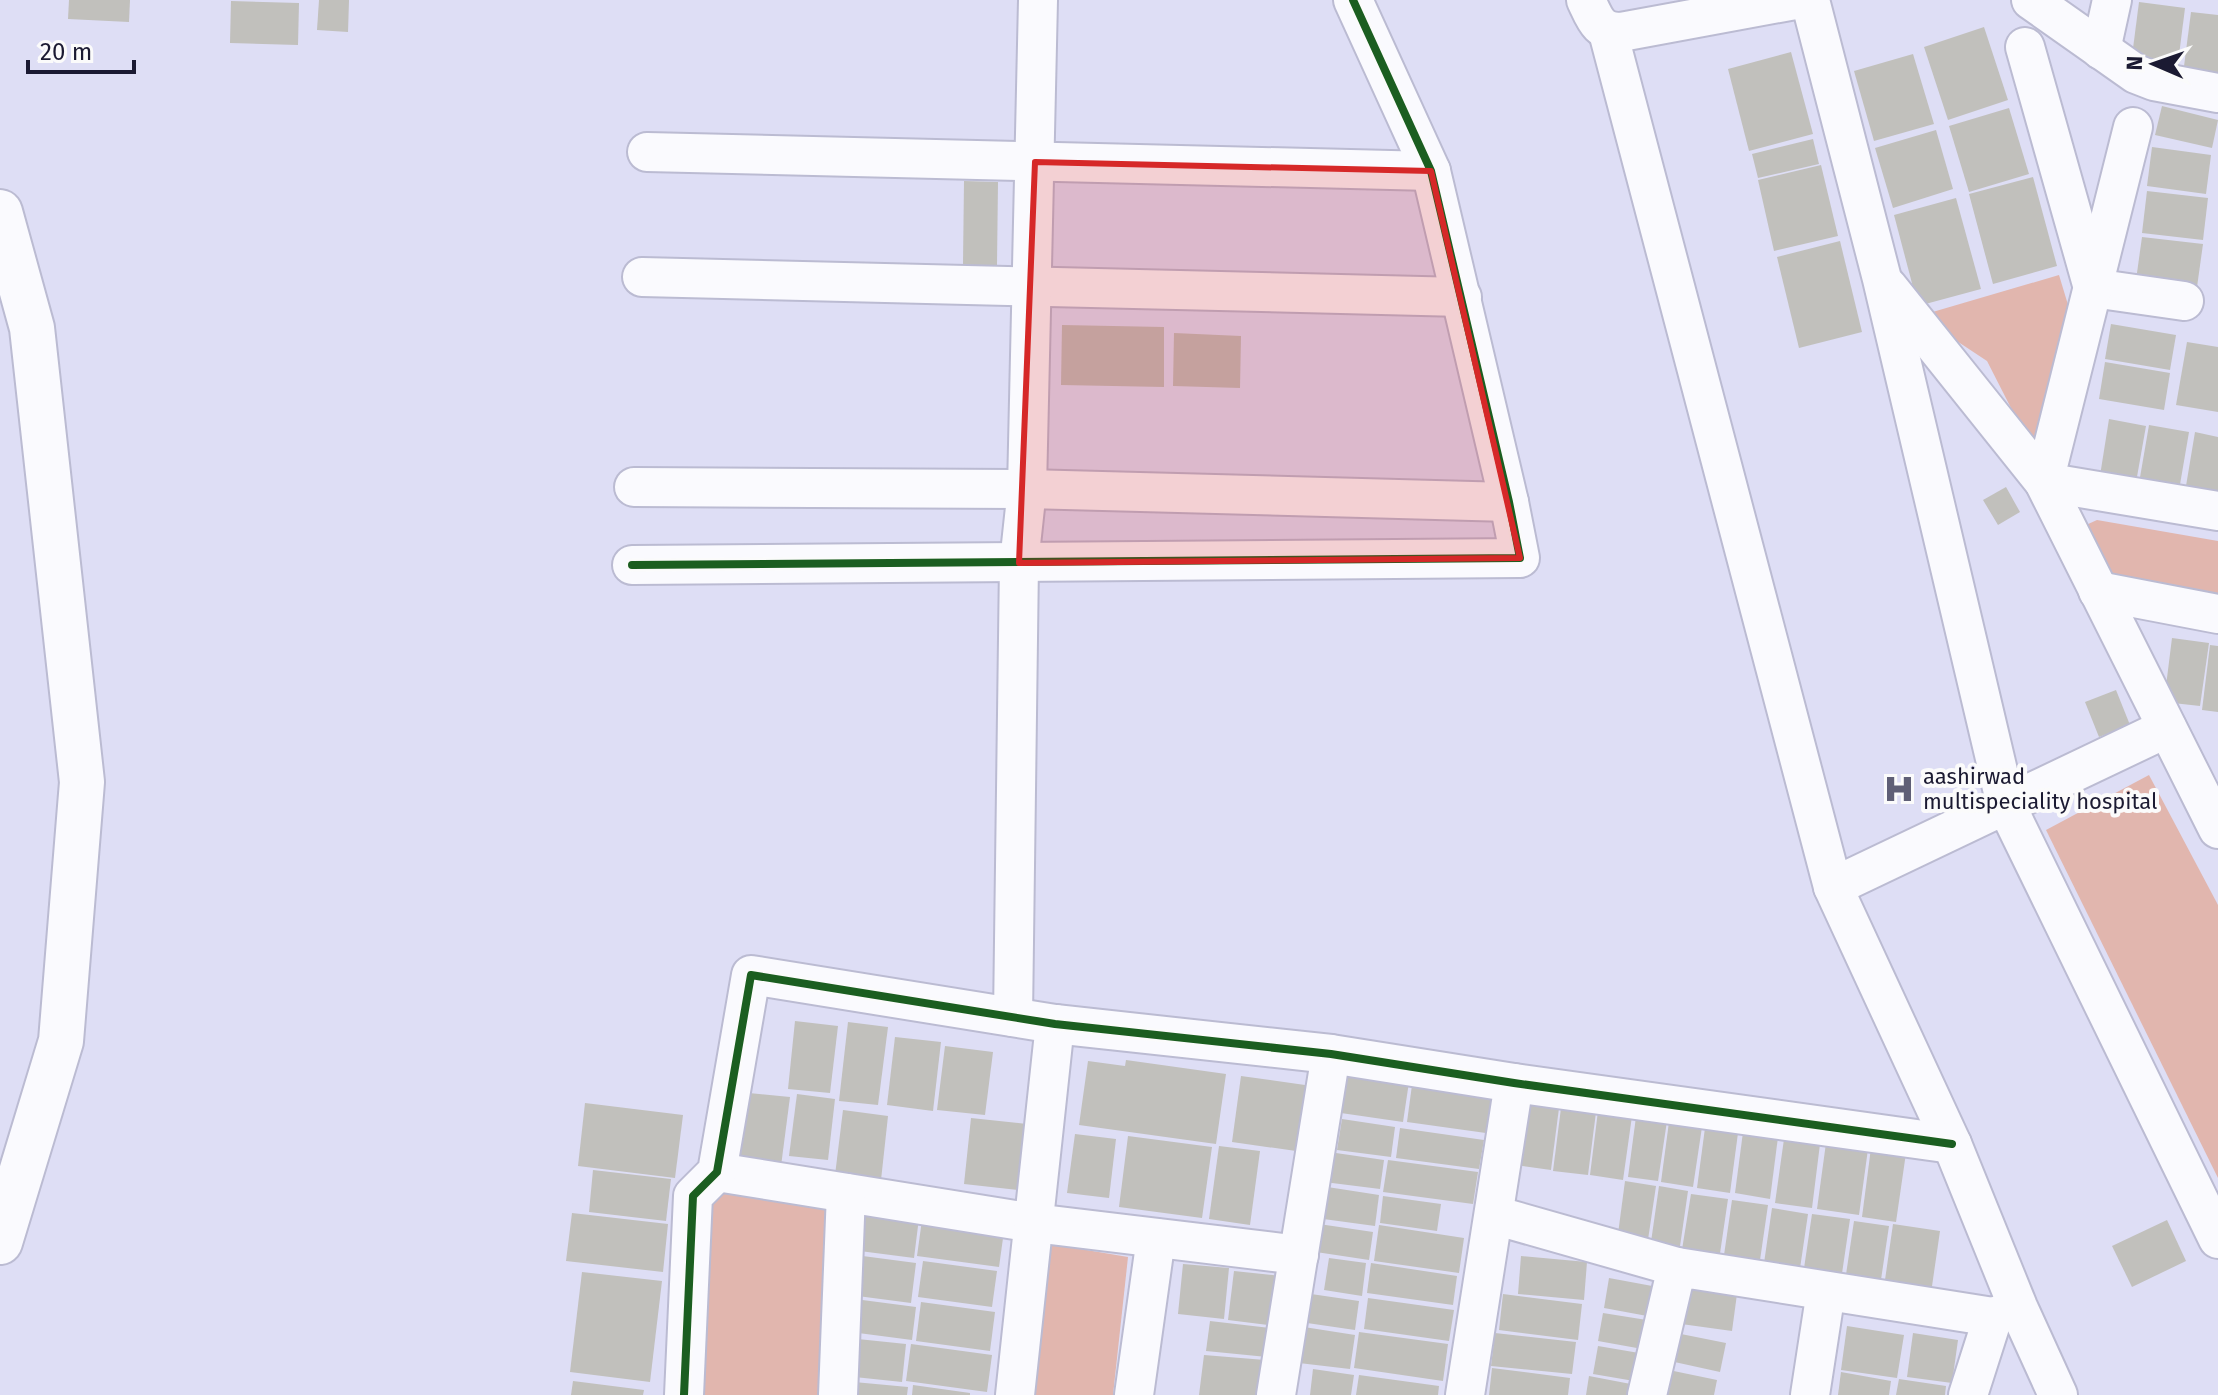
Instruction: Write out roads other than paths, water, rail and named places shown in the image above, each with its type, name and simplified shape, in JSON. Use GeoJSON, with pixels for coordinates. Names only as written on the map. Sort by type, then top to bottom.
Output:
{"type":"FeatureCollection","features":[{"type":"Feature","properties":{"kind":"street"},"geometry":{"type":"LineString","coordinates":[[1013,1017],[1019,563],[1027,489],[1038,0]]}},
{"type":"Feature","properties":{"kind":"street"},"geometry":{"type":"LineString","coordinates":[[632,565],[1520,558],[1431,171],[1353,0]]}},
{"type":"Feature","properties":{"kind":"street"},"geometry":{"type":"LineString","coordinates":[[1586,0],[1597,23],[1608,32],[1833,887],[1952,1144],[2005,1312],[2058,1395]]}},
{"type":"Feature","properties":{"kind":"street"},"geometry":{"type":"LineString","coordinates":[[1608,32],[1795,0],[1882,279],[2006,805],[2218,1239]]}},
{"type":"Feature","properties":{"kind":"street"},"geometry":{"type":"LineString","coordinates":[[2031,0],[2136,74],[2154,81],[2218,93]]}},
{"type":"Feature","properties":{"kind":"street"},"geometry":{"type":"LineString","coordinates":[[2101,50],[2112,0]]}},
{"type":"Feature","properties":{"kind":"street"},"geometry":{"type":"LineString","coordinates":[[2025,47],[2093,288]]}},
{"type":"Feature","properties":{"kind":"street"},"geometry":{"type":"LineString","coordinates":[[2044,482],[2133,127]]}},
{"type":"Feature","properties":{"kind":"street"},"geometry":{"type":"LineString","coordinates":[[647,152],[1431,171]]}},
{"type":"Feature","properties":{"kind":"street"},"geometry":{"type":"LineString","coordinates":[[0,212],[32,328],[82,782],[61,1041],[0,1242]]}},
{"type":"Feature","properties":{"kind":"street"},"geometry":{"type":"LineString","coordinates":[[642,277],[1462,297]]}},
{"type":"Feature","properties":{"kind":"street"},"geometry":{"type":"LineString","coordinates":[[1882,279],[2044,482],[2215,817]]}},
{"type":"Feature","properties":{"kind":"street"},"geometry":{"type":"LineString","coordinates":[[2093,288],[2203,301]]}},
{"type":"Feature","properties":{"kind":"street"},"geometry":{"type":"LineString","coordinates":[[2044,482],[2218,511]]}},
{"type":"Feature","properties":{"kind":"street"},"geometry":{"type":"LineString","coordinates":[[634,487],[1027,489],[1509,502]]}},
{"type":"Feature","properties":{"kind":"street"},"geometry":{"type":"LineString","coordinates":[[2098,591],[2218,614]]}},
{"type":"Feature","properties":{"kind":"street"},"geometry":{"type":"LineString","coordinates":[[1833,887],[2167,728]]}},
{"type":"Feature","properties":{"kind":"street"},"geometry":{"type":"LineString","coordinates":[[684,1395],[693,1196],[717,1172],[751,975],[1055,1024],[1331,1054],[1514,1083],[1952,1144]]}},
{"type":"Feature","properties":{"kind":"street"},"geometry":{"type":"LineString","coordinates":[[1015,1395],[1055,1024]]}},
{"type":"Feature","properties":{"kind":"street"},"geometry":{"type":"LineString","coordinates":[[1276,1395],[1331,1054]]}},
{"type":"Feature","properties":{"kind":"street"},"geometry":{"type":"LineString","coordinates":[[1465,1395],[1514,1083]]}},
{"type":"Feature","properties":{"kind":"street"},"geometry":{"type":"LineString","coordinates":[[717,1172],[1034,1223],[1299,1255]]}},
{"type":"Feature","properties":{"kind":"street"},"geometry":{"type":"LineString","coordinates":[[838,1395],[846,1193]]}},
{"type":"Feature","properties":{"kind":"street"},"geometry":{"type":"LineString","coordinates":[[1494,1215],[1677,1267],[1826,1291],[2005,1312]]}},
{"type":"Feature","properties":{"kind":"street"},"geometry":{"type":"LineString","coordinates":[[1134,1395],[1156,1238]]}},
{"type":"Feature","properties":{"kind":"street"},"geometry":{"type":"LineString","coordinates":[[1647,1395],[1677,1267]]}},
{"type":"Feature","properties":{"kind":"street"},"geometry":{"type":"LineString","coordinates":[[1810,1395],[1826,1291]]}},
{"type":"Feature","properties":{"kind":"street"},"geometry":{"type":"LineString","coordinates":[[1968,1395],[2005,1312]]}},
{"type":"Feature","properties":{"kind":"place","name":"aashirwad multispeciality hospital"},"geometry":{"type":"Point","coordinates":[1899,789]}}]}
